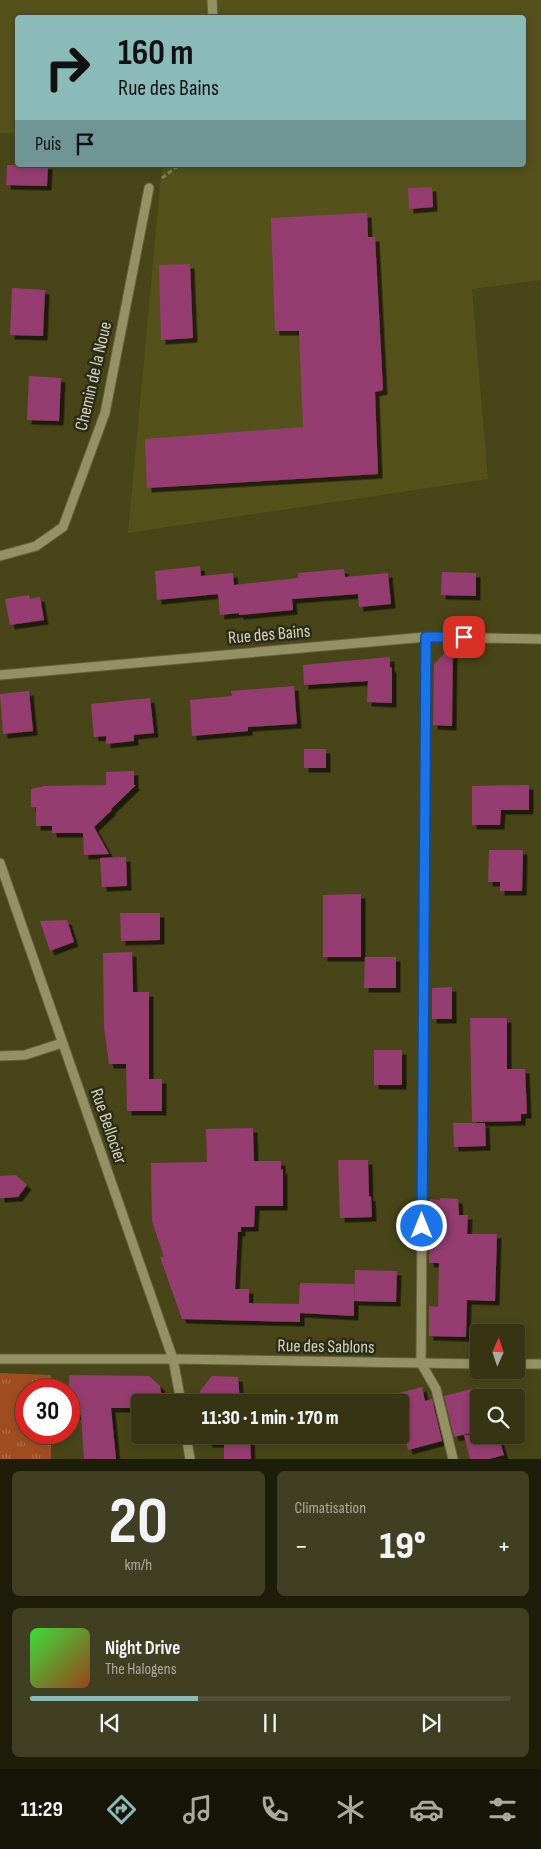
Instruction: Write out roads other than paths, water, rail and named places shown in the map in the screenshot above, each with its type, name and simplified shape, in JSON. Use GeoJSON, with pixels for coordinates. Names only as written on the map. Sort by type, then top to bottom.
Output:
{"type":"FeatureCollection","features":[{"type":"Feature","properties":{"kind":"street"},"geometry":{"type":"LineString","coordinates":[[212,0],[213,15]]}},
{"type":"Feature","properties":{"kind":"street","name":"Chemin de la Noue"},"geometry":{"type":"LineString","coordinates":[[0,556],[36,546],[63,528],[105,413],[149,188]]}},
{"type":"Feature","properties":{"kind":"street"},"geometry":{"type":"LineString","coordinates":[[426,637],[421,1364],[436,1389],[453,1459]]}},
{"type":"Feature","properties":{"kind":"street","name":"Rue des Bains"},"geometry":{"type":"LineString","coordinates":[[0,675],[426,637],[541,638]]}},
{"type":"Feature","properties":{"kind":"street","name":"Rue Bellocier"},"geometry":{"type":"LineString","coordinates":[[0,863],[173,1359],[179,1394]]}},
{"type":"Feature","properties":{"kind":"street"},"geometry":{"type":"LineString","coordinates":[[0,1056],[25,1055],[62,1043]]}},
{"type":"Feature","properties":{"kind":"street","name":"Rue des Sablons"},"geometry":{"type":"LineString","coordinates":[[0,1359],[173,1359],[470,1364]]}},
{"type":"Feature","properties":{"kind":"street"},"geometry":{"type":"LineString","coordinates":[[525,1364],[541,1364]]}},
{"type":"Feature","properties":{"kind":"street"},"geometry":{"type":"LineString","coordinates":[[188,1444],[190,1459]]}}]}
